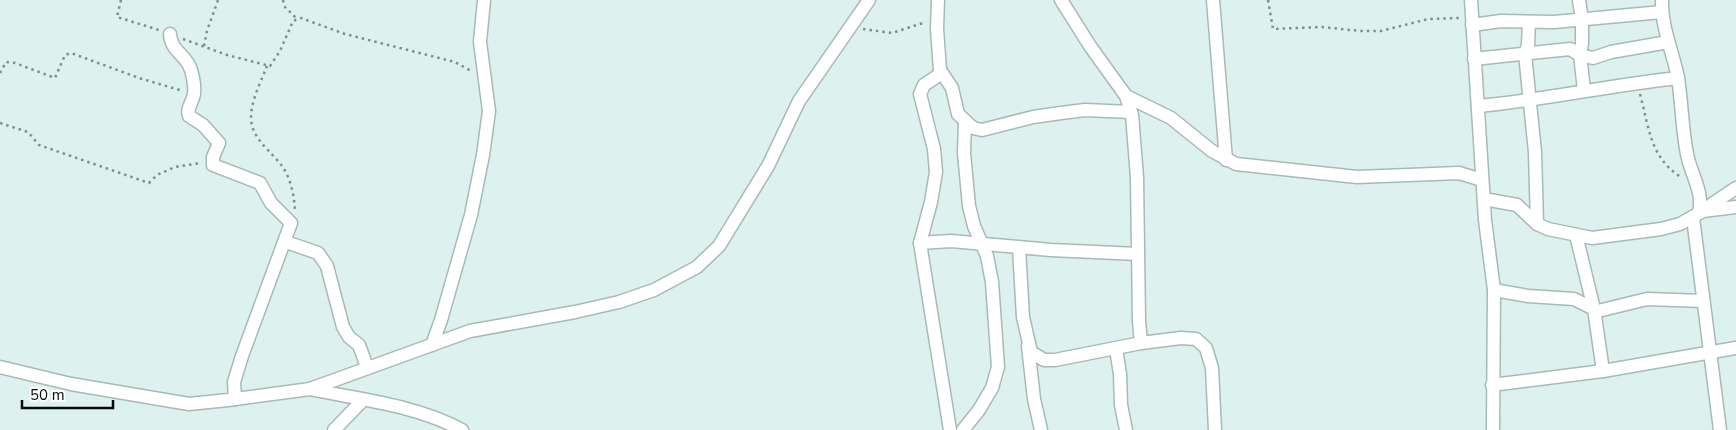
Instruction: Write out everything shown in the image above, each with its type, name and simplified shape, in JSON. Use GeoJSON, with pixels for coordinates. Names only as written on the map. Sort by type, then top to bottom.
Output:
{"type":"FeatureCollection","features":[{"type":"Feature","properties":{"kind":"street"},"geometry":{"type":"LineString","coordinates":[[432,345],[441,320],[477,188],[489,111],[480,42],[484,0]]}},
{"type":"Feature","properties":{"kind":"street"},"geometry":{"type":"LineString","coordinates":[[0,367],[71,384],[190,404],[234,399],[310,389],[470,331],[619,302],[654,290],[697,267],[720,246],[768,166],[799,101],[869,0]]}},
{"type":"Feature","properties":{"kind":"street"},"geometry":{"type":"LineString","coordinates":[[938,0],[937,18],[940,70],[939,75],[924,85],[920,94],[934,149],[936,172],[931,202],[920,243],[950,430]]}},
{"type":"Feature","properties":{"kind":"street"},"geometry":{"type":"LineString","coordinates":[[1061,0],[1090,46],[1126,96],[1131,112],[1137,177],[1141,342]]}},
{"type":"Feature","properties":{"kind":"street"},"geometry":{"type":"LineString","coordinates":[[1213,0],[1226,160]]}},
{"type":"Feature","properties":{"kind":"street"},"geometry":{"type":"LineString","coordinates":[[1471,0],[1482,180],[1494,290],[1493,430]]}},
{"type":"Feature","properties":{"kind":"street"},"geometry":{"type":"LineString","coordinates":[[1578,0],[1582,20],[1580,56],[1584,90]]}},
{"type":"Feature","properties":{"kind":"street"},"geometry":{"type":"LineString","coordinates":[[1472,22],[1582,20],[1662,6],[1668,42],[1678,78],[1687,154],[1692,177],[1700,192],[1701,202],[1698,214],[1703,301],[1720,430]]}},
{"type":"Feature","properties":{"kind":"street"},"geometry":{"type":"LineString","coordinates":[[1529,22],[1528,44],[1525,54],[1535,152],[1537,224]]}},
{"type":"Feature","properties":{"kind":"street"},"geometry":{"type":"LineString","coordinates":[[170,34],[173,47],[186,60],[191,69],[194,94],[189,108],[189,116],[203,125],[219,143],[212,162],[217,168],[260,183],[271,203],[291,224],[286,242],[258,310],[239,364],[234,382],[234,399]]}},
{"type":"Feature","properties":{"kind":"street"},"geometry":{"type":"LineString","coordinates":[[1474,59],[1570,49],[1580,56],[1594,58],[1668,42]]}},
{"type":"Feature","properties":{"kind":"street"},"geometry":{"type":"LineString","coordinates":[[940,70],[952,88],[956,108],[965,122],[982,130],[1033,117],[1085,110],[1131,112]]}},
{"type":"Feature","properties":{"kind":"street"},"geometry":{"type":"LineString","coordinates":[[1478,106],[1529,100],[1637,82],[1678,78]]}},
{"type":"Feature","properties":{"kind":"street"},"geometry":{"type":"LineString","coordinates":[[1126,96],[1171,118],[1226,160],[1251,166],[1357,177],[1460,173],[1482,180]]}},
{"type":"Feature","properties":{"kind":"street"},"geometry":{"type":"LineString","coordinates":[[963,430],[979,410],[992,388],[998,372],[992,282],[987,256],[968,206],[964,153],[965,122]]}},
{"type":"Feature","properties":{"kind":"street"},"geometry":{"type":"LineString","coordinates":[[1484,199],[1517,205],[1537,224],[1560,233],[1592,238],[1633,234],[1680,224],[1736,188]]}},
{"type":"Feature","properties":{"kind":"street"},"geometry":{"type":"LineString","coordinates":[[1698,214],[1736,207]]}},
{"type":"Feature","properties":{"kind":"street"},"geometry":{"type":"LineString","coordinates":[[1576,235],[1594,309],[1603,371]]}},
{"type":"Feature","properties":{"kind":"street"},"geometry":{"type":"LineString","coordinates":[[920,243],[951,241],[1019,248],[1138,254]]}},
{"type":"Feature","properties":{"kind":"street"},"geometry":{"type":"LineString","coordinates":[[286,242],[318,254],[327,266],[343,327],[349,337],[359,345],[367,367]]}},
{"type":"Feature","properties":{"kind":"street"},"geometry":{"type":"LineString","coordinates":[[1019,248],[1023,317],[1034,399],[1041,430]]}},
{"type":"Feature","properties":{"kind":"street"},"geometry":{"type":"LineString","coordinates":[[1494,290],[1528,296],[1574,299],[1598,311],[1647,299],[1703,301]]}},
{"type":"Feature","properties":{"kind":"street"},"geometry":{"type":"LineString","coordinates":[[1028,345],[1031,352],[1044,360],[1116,349],[1141,342],[1181,338],[1196,339],[1204,345],[1210,358],[1213,373],[1215,430]]}},
{"type":"Feature","properties":{"kind":"street"},"geometry":{"type":"LineString","coordinates":[[1492,385],[1603,371],[1736,348]]}},
{"type":"Feature","properties":{"kind":"street"},"geometry":{"type":"LineString","coordinates":[[1116,349],[1120,374],[1121,405],[1126,430]]}},
{"type":"Feature","properties":{"kind":"street"},"geometry":{"type":"LineString","coordinates":[[347,375],[344,385],[348,397]]}},
{"type":"Feature","properties":{"kind":"street"},"geometry":{"type":"LineString","coordinates":[[310,389],[437,417],[462,430]]}},
{"type":"Feature","properties":{"kind":"street"},"geometry":{"type":"LineString","coordinates":[[334,430],[363,400]]}},
{"type":"Feature","properties":{"kind":"path"},"geometry":{"type":"LineString","coordinates":[[121,0],[117,17],[267,66],[270,66],[276,60],[297,18]]}},
{"type":"Feature","properties":{"kind":"path"},"geometry":{"type":"LineString","coordinates":[[204,46],[218,0]]}},
{"type":"Feature","properties":{"kind":"path"},"geometry":{"type":"LineString","coordinates":[[283,0],[284,6],[297,18],[345,34],[455,62],[485,80]]}},
{"type":"Feature","properties":{"kind":"path"},"geometry":{"type":"LineString","coordinates":[[1268,0],[1273,29],[1322,26],[1360,31],[1381,31],[1428,19],[1472,22]]}},
{"type":"Feature","properties":{"kind":"path"},"geometry":{"type":"LineString","coordinates":[[852,27],[892,33],[937,18]]}},
{"type":"Feature","properties":{"kind":"path"},"geometry":{"type":"LineString","coordinates":[[0,73],[6,62],[16,63],[55,78],[65,55],[71,53],[139,78],[194,94]]}},
{"type":"Feature","properties":{"kind":"path"},"geometry":{"type":"LineString","coordinates":[[267,66],[252,106],[251,120],[259,140],[282,167],[289,180],[294,196],[295,210],[291,224]]}},
{"type":"Feature","properties":{"kind":"path"},"geometry":{"type":"LineString","coordinates":[[1637,82],[1655,149],[1661,162],[1685,180]]}},
{"type":"Feature","properties":{"kind":"path"},"geometry":{"type":"LineString","coordinates":[[0,123],[28,132],[39,145],[149,183],[157,175],[175,167],[212,162]]}}]}
